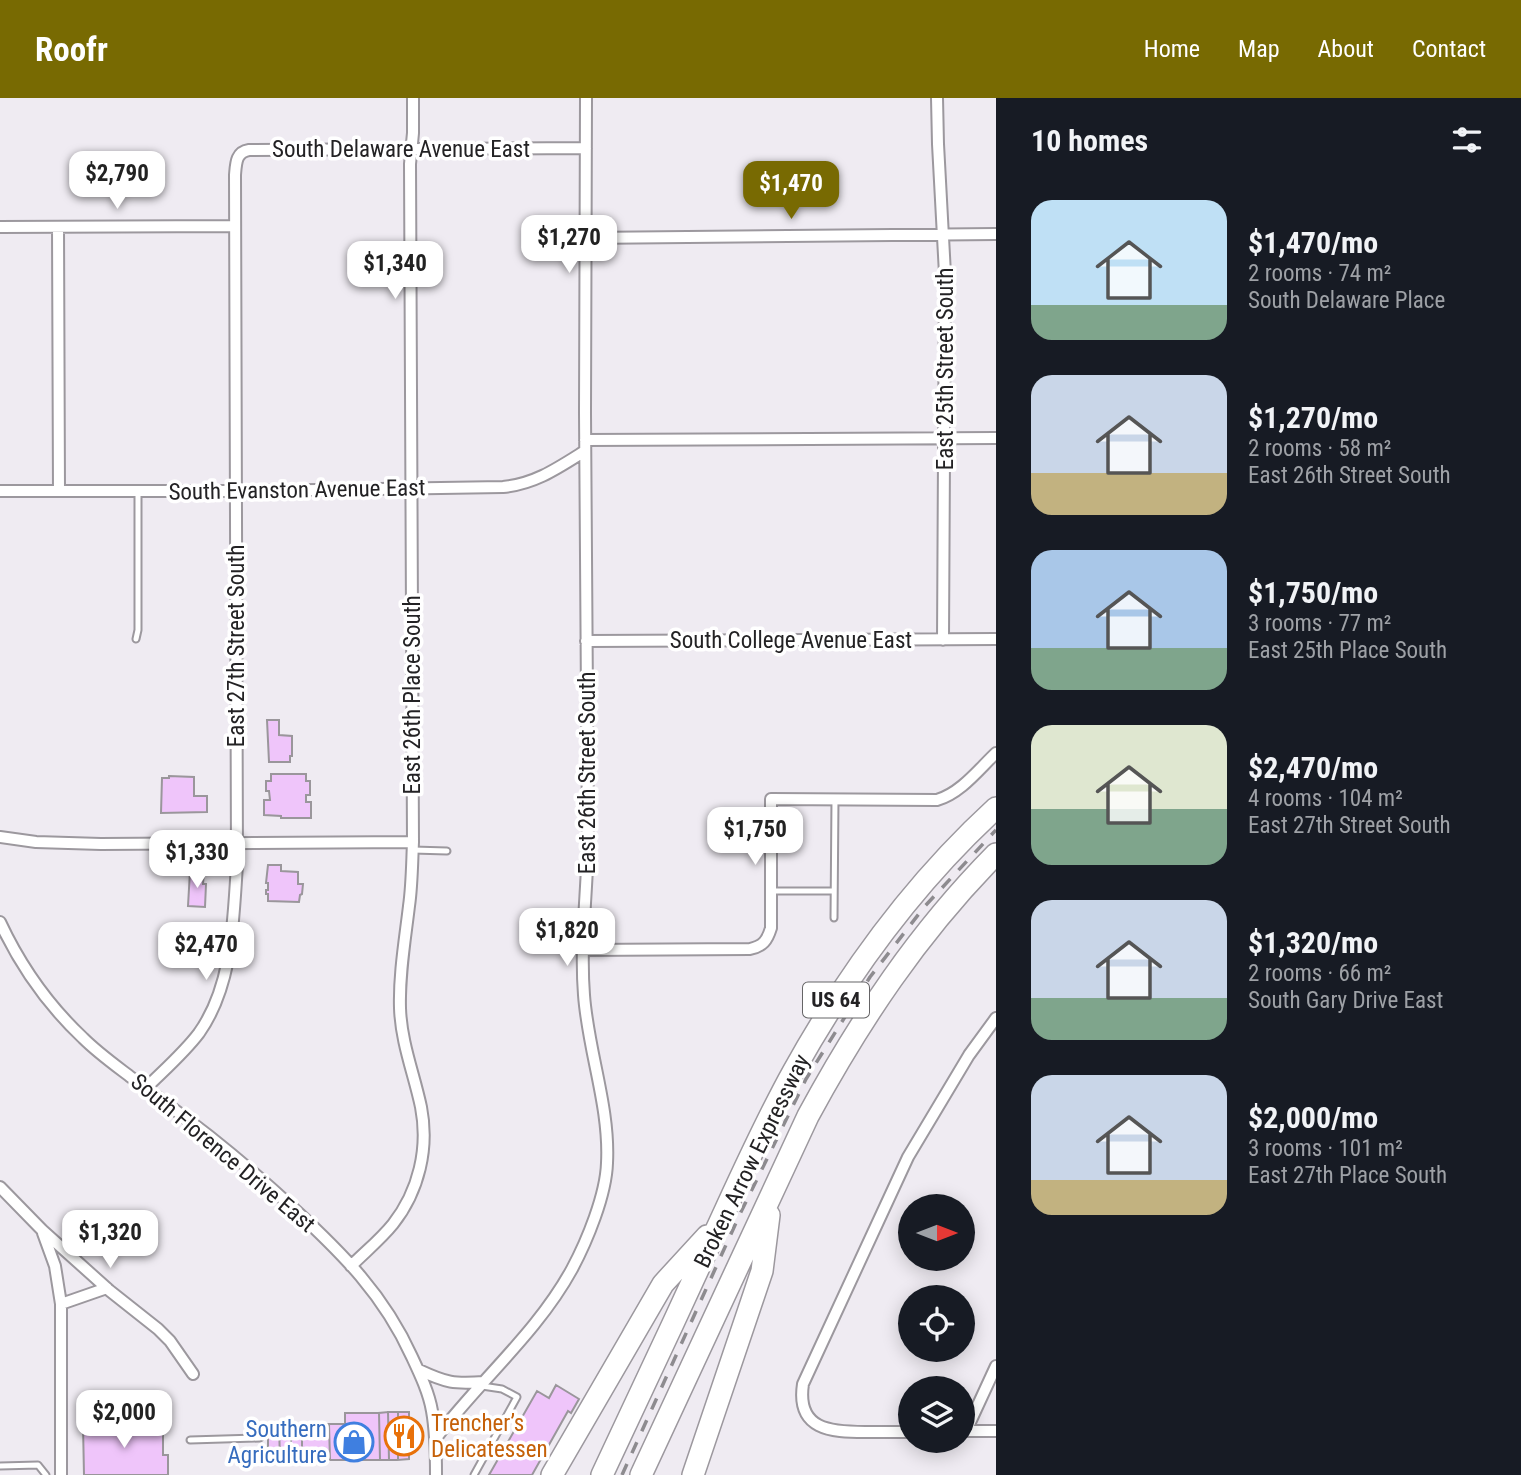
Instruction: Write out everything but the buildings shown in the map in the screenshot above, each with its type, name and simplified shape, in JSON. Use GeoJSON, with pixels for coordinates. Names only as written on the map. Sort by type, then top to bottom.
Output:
{"type":"FeatureCollection","features":[{"type":"Feature","properties":{"kind":"highway","name":"Broken Arrow Expressway"},"geometry":{"type":"LineString","coordinates":[[602,1475],[792,1073],[864,959],[936,869],[996,808]]}},
{"type":"Feature","properties":{"kind":"highway","name":"Broken Arrow Expressway"},"geometry":{"type":"LineString","coordinates":[[641,1475],[808,1116],[855,1032],[891,978],[930,928],[969,881],[996,854]]}},
{"type":"Feature","properties":{"kind":"highway"},"geometry":{"type":"LineString","coordinates":[[693,1475],[762,1271],[772,1192]]}},
{"type":"Feature","properties":{"kind":"highway"},"geometry":{"type":"LineString","coordinates":[[552,1475],[663,1284],[720,1222]]}},
{"type":"Feature","properties":{"kind":"street","name":"East 26th Place South"},"geometry":{"type":"LineString","coordinates":[[351,1266],[394,1223],[406,1204],[422,1157],[421,1108],[400,1010],[401,967],[413,846],[410,177],[413,98]]}},
{"type":"Feature","properties":{"kind":"street","name":"East 26th Street South"},"geometry":{"type":"LineString","coordinates":[[436,1438],[532,1329],[559,1291],[587,1237],[602,1193],[607,1166],[606,1133],[587,1024],[582,950],[588,851],[586,98]]}},
{"type":"Feature","properties":{"kind":"street","name":"East 25th Street South"},"geometry":{"type":"LineString","coordinates":[[937,98],[944,235],[943,640]]}},
{"type":"Feature","properties":{"kind":"street","name":"South Delaware Avenue East"},"geometry":{"type":"LineString","coordinates":[[235,175],[237,157],[242,151],[249,150],[586,148]]}},
{"type":"Feature","properties":{"kind":"street","name":"East 27th Street South"},"geometry":{"type":"LineString","coordinates":[[146,1088],[198,1034],[211,1013],[228,961],[233,915],[237,843],[235,175]]}},
{"type":"Feature","properties":{"kind":"street"},"geometry":{"type":"LineString","coordinates":[[0,227],[235,226]]}},
{"type":"Feature","properties":{"kind":"street"},"geometry":{"type":"LineString","coordinates":[[58,227],[59,491]]}},
{"type":"Feature","properties":{"kind":"street"},"geometry":{"type":"LineString","coordinates":[[585,238],[996,234]]}},
{"type":"Feature","properties":{"kind":"street"},"geometry":{"type":"LineString","coordinates":[[585,445],[996,438]]}},
{"type":"Feature","properties":{"kind":"street","name":"South Evanston Avenue East"},"geometry":{"type":"LineString","coordinates":[[0,491],[235,491],[518,485],[554,471],[585,445]]}},
{"type":"Feature","properties":{"kind":"street","name":"South College Avenue East"},"geometry":{"type":"LineString","coordinates":[[586,642],[996,639]]}},
{"type":"Feature","properties":{"kind":"street"},"geometry":{"type":"LineString","coordinates":[[582,950],[758,947],[764,943],[771,928],[771,799],[937,800],[955,791],[996,753]]}},
{"type":"Feature","properties":{"kind":"street"},"geometry":{"type":"LineString","coordinates":[[0,837],[36,842],[101,844],[413,846]]}},
{"type":"Feature","properties":{"kind":"street","name":"South Florence Drive East"},"geometry":{"type":"LineString","coordinates":[[0,922],[18,957],[54,1009],[84,1039],[269,1186],[368,1284],[390,1314],[419,1370],[432,1410],[436,1438]]}},
{"type":"Feature","properties":{"kind":"street"},"geometry":{"type":"LineString","coordinates":[[898,1432],[840,1432],[825,1429],[812,1420],[804,1408],[803,1384],[908,1157],[954,1078],[996,1018]]}},
{"type":"Feature","properties":{"kind":"street"},"geometry":{"type":"LineString","coordinates":[[0,1187],[42,1230],[158,1329],[170,1341],[193,1374]]}},
{"type":"Feature","properties":{"kind":"street"},"geometry":{"type":"LineString","coordinates":[[42,1230],[55,1266],[61,1304],[61,1475]]}},
{"type":"Feature","properties":{"kind":"street"},"geometry":{"type":"LineString","coordinates":[[61,1304],[107,1288]]}},
{"type":"Feature","properties":{"kind":"street"},"geometry":{"type":"LineString","coordinates":[[975,1409],[996,1366]]}},
{"type":"Feature","properties":{"kind":"street"},"geometry":{"type":"LineString","coordinates":[[419,1370],[453,1383],[482,1384]]}},
{"type":"Feature","properties":{"kind":"street"},"geometry":{"type":"LineString","coordinates":[[975,1431],[996,1431]]}},
{"type":"Feature","properties":{"kind":"street"},"geometry":{"type":"LineString","coordinates":[[436,1438],[436,1475]]}},
{"type":"Feature","properties":{"kind":"lane"},"geometry":{"type":"LineString","coordinates":[[136,639],[138,491]]}},
{"type":"Feature","properties":{"kind":"lane"},"geometry":{"type":"LineString","coordinates":[[834,918],[835,799]]}},
{"type":"Feature","properties":{"kind":"lane"},"geometry":{"type":"LineString","coordinates":[[413,846],[447,851]]}},
{"type":"Feature","properties":{"kind":"lane"},"geometry":{"type":"LineString","coordinates":[[771,891],[834,891]]}},
{"type":"Feature","properties":{"kind":"lane"},"geometry":{"type":"LineString","coordinates":[[474,1475],[517,1397],[502,1389],[482,1384]]}},
{"type":"Feature","properties":{"kind":"lane"},"geometry":{"type":"LineString","coordinates":[[190,1440],[260,1438]]}},
{"type":"Feature","properties":{"kind":"lane"},"geometry":{"type":"LineString","coordinates":[[0,1466],[38,1465],[46,1475]]}},
{"type":"Feature","properties":{"kind":"railway"},"geometry":{"type":"LineString","coordinates":[[622,1475],[740,1214],[806,1079],[870,977],[925,906],[996,830]]}},
{"type":"Feature","properties":{"kind":"place","name":"Trencher’s Delicatessen"},"geometry":{"type":"Point","coordinates":[404,1436]}},
{"type":"Feature","properties":{"kind":"place","name":"Southern Agriculture"},"geometry":{"type":"Point","coordinates":[354,1442]}}]}
